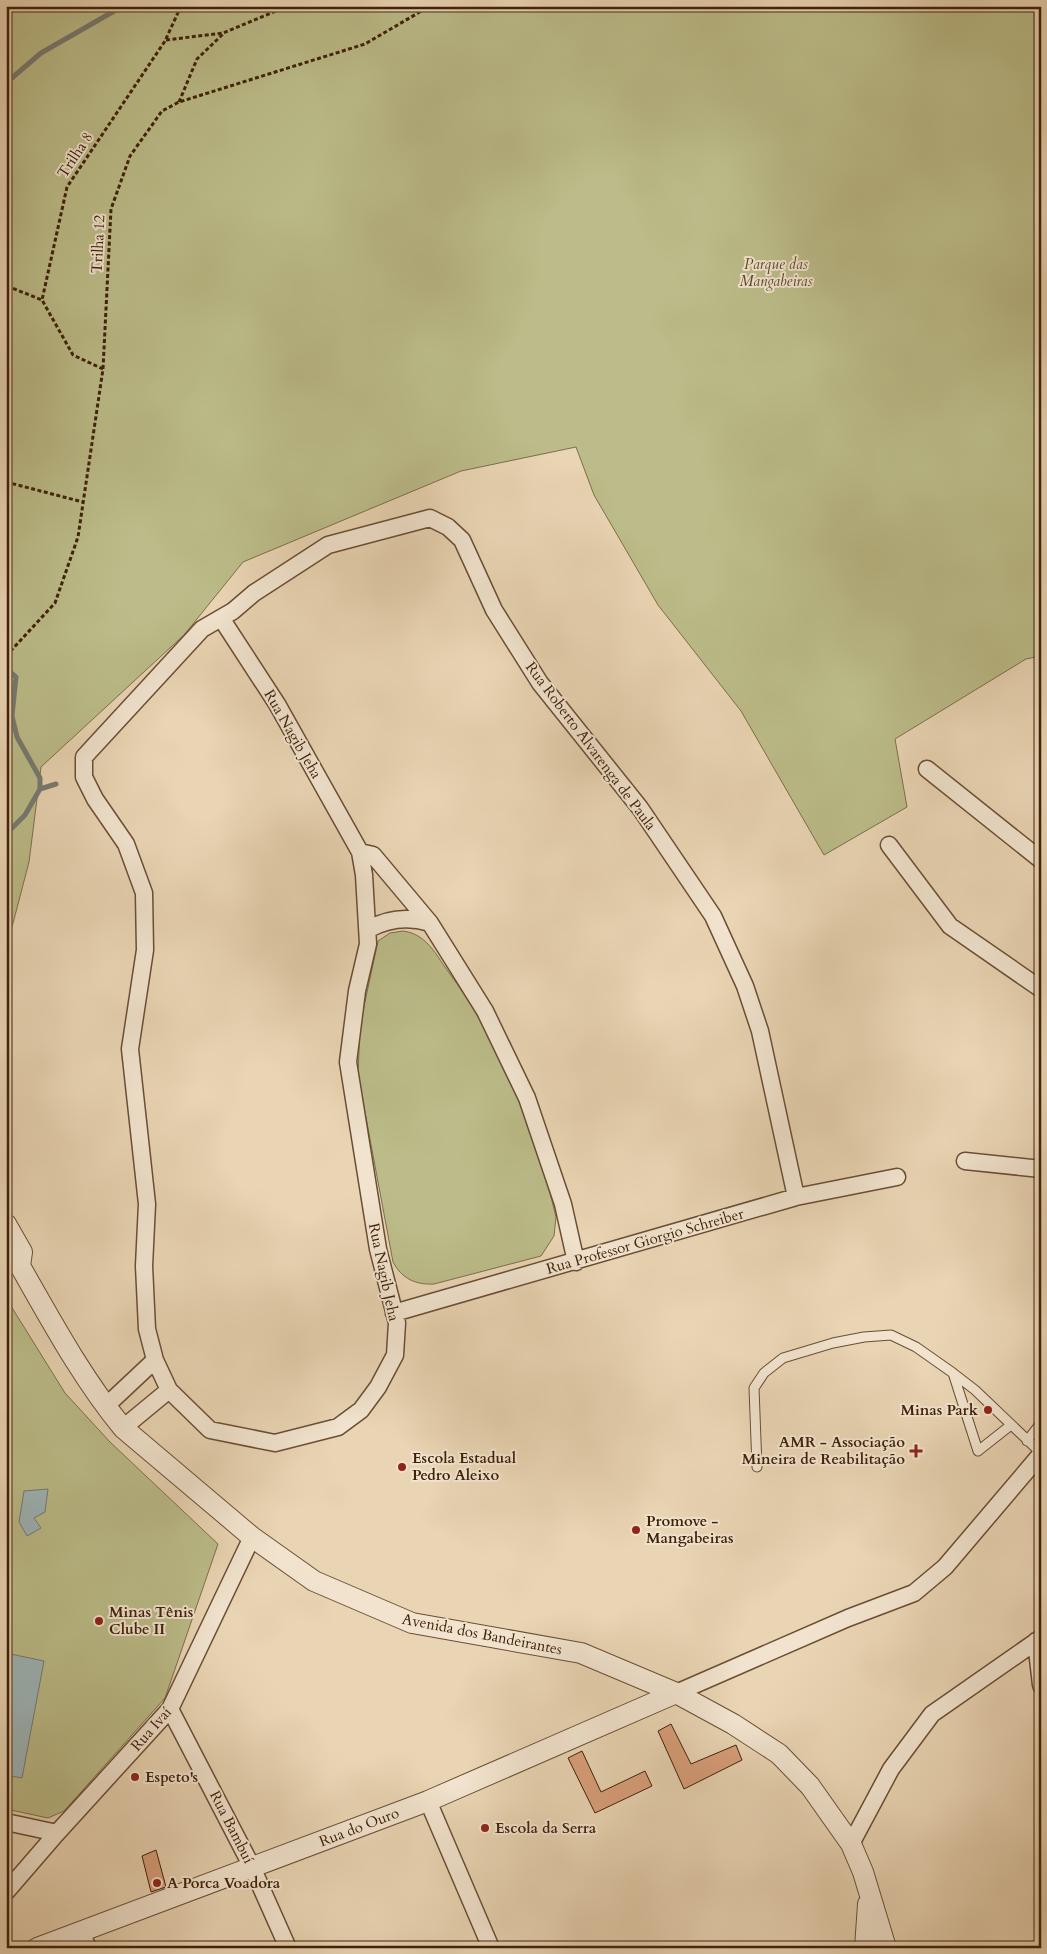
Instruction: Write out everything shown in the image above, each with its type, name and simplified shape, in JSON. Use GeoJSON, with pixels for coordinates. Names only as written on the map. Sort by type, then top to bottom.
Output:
{"type":"FeatureCollection","features":[{"type":"Feature","properties":{"kind":"street","name":"Rua Roberto Alvarenga de Paula"},"geometry":{"type":"LineString","coordinates":[[169,1390],[155,1360],[147,1329],[144,1266],[148,1204],[130,1049],[145,950],[144,893],[126,844],[95,799],[84,777],[84,757],[202,629],[221,618],[254,592],[328,545],[430,518],[448,527],[462,540],[494,610],[540,682],[640,808],[713,916],[745,986],[760,1032],[796,1197]]}},
{"type":"Feature","properties":{"kind":"street","name":"Rua Nagib Jeha"},"geometry":{"type":"LineString","coordinates":[[169,1390],[210,1430],[275,1443],[338,1427],[361,1410],[378,1388],[395,1355],[397,1323],[378,1249],[348,1062],[369,929],[360,852],[277,704],[221,618]]}},
{"type":"Feature","properties":{"kind":"street"},"geometry":{"type":"LineString","coordinates":[[927,769],[1041,860]]}},
{"type":"Feature","properties":{"kind":"street"},"geometry":{"type":"LineString","coordinates":[[889,845],[950,926],[1041,988]]}},
{"type":"Feature","properties":{"kind":"street","name":"Rua Nagib Jeha"},"geometry":{"type":"LineString","coordinates":[[360,852],[373,856],[430,923],[485,1011],[527,1098],[563,1204],[576,1262]]}},
{"type":"Feature","properties":{"kind":"street"},"geometry":{"type":"LineString","coordinates":[[369,929],[389,920],[400,918],[430,923]]}},
{"type":"Feature","properties":{"kind":"street"},"geometry":{"type":"LineString","coordinates":[[965,1161],[1041,1169]]}},
{"type":"Feature","properties":{"kind":"street","name":"Rua Professor Giorgio Schreiber"},"geometry":{"type":"LineString","coordinates":[[394,1313],[796,1197],[896,1177]]}},
{"type":"Feature","properties":{"kind":"street","name":"Avenida dos Bandeirantes"},"geometry":{"type":"LineString","coordinates":[[6,1224],[22,1252],[13,1264],[106,1406],[124,1428],[252,1537],[314,1581],[412,1623],[581,1654],[632,1673],[676,1693],[732,1724],[779,1754],[810,1786],[852,1844],[863,1872],[886,1948]]}},
{"type":"Feature","properties":{"kind":"street"},"geometry":{"type":"LineString","coordinates":[[106,1406],[155,1360]]}},
{"type":"Feature","properties":{"kind":"street"},"geometry":{"type":"LineString","coordinates":[[124,1428],[169,1390]]}},
{"type":"Feature","properties":{"kind":"street"},"geometry":{"type":"LineString","coordinates":[[676,1693],[848,1618],[914,1592],[945,1567],[1041,1454]]}},
{"type":"Feature","properties":{"kind":"street","name":"Rua Ivaí"},"geometry":{"type":"LineString","coordinates":[[6,1892],[170,1709],[252,1537]]}},
{"type":"Feature","properties":{"kind":"street"},"geometry":{"type":"LineString","coordinates":[[1038,1640],[1041,1685]]}},
{"type":"Feature","properties":{"kind":"street"},"geometry":{"type":"LineString","coordinates":[[852,1844],[892,1769],[932,1714],[1038,1640]]}},
{"type":"Feature","properties":{"kind":"street"},"geometry":{"type":"LineString","coordinates":[[632,1673],[636,1690],[635,1710]]}},
{"type":"Feature","properties":{"kind":"street","name":"Rua do Ouro"},"geometry":{"type":"LineString","coordinates":[[37,1948],[84,1940],[252,1867],[428,1801],[676,1693]]}},
{"type":"Feature","properties":{"kind":"street","name":"Rua Bambuí"},"geometry":{"type":"LineString","coordinates":[[170,1709],[252,1867],[288,1948]]}},
{"type":"Feature","properties":{"kind":"street"},"geometry":{"type":"LineString","coordinates":[[428,1801],[491,1948]]}},
{"type":"Feature","properties":{"kind":"street"},"geometry":{"type":"LineString","coordinates":[[6,1822],[57,1833]]}},
{"type":"Feature","properties":{"kind":"street","name":"Avenida dos Bandeirantes"},"geometry":{"type":"LineString","coordinates":[[864,1948],[869,1895]]}},
{"type":"Feature","properties":{"kind":"lane"},"geometry":{"type":"LineString","coordinates":[[757,1466],[754,1388],[764,1373],[783,1358],[833,1343],[864,1337],[891,1335],[916,1347],[953,1372],[975,1390],[1041,1454]]}},
{"type":"Feature","properties":{"kind":"lane"},"geometry":{"type":"LineString","coordinates":[[953,1372],[978,1451],[1011,1425]]}},
{"type":"Feature","properties":{"kind":"lane"},"geometry":{"type":"LineString","coordinates":[[1027,1441],[1041,1423]]}},
{"type":"Feature","properties":{"kind":"path","name":"Trilha 8"},"geometry":{"type":"LineString","coordinates":[[42,300],[67,186],[165,40],[181,6]]}},
{"type":"Feature","properties":{"kind":"path"},"geometry":{"type":"LineString","coordinates":[[165,40],[223,33],[288,6]]}},
{"type":"Feature","properties":{"kind":"path","name":"Trilha 12"},"geometry":{"type":"LineString","coordinates":[[8,654],[56,603],[78,537],[103,369],[111,209],[130,156],[162,111],[179,102],[365,44],[430,6]]}},
{"type":"Feature","properties":{"kind":"path"},"geometry":{"type":"LineString","coordinates":[[179,102],[198,59],[223,33]]}},
{"type":"Feature","properties":{"kind":"path"},"geometry":{"type":"LineString","coordinates":[[7,286],[42,300],[72,355],[103,369]]}},
{"type":"Feature","properties":{"kind":"path"},"geometry":{"type":"LineString","coordinates":[[6,482],[83,502]]}},
{"type":"Feature","properties":{"kind":"green space","name":"Parque das Mangabeiras"},"geometry":{"type":"Polygon","coordinates":[[[6,6],[1041,6],[1041,656],[1026,659],[895,739],[907,807],[824,855],[741,711],[658,605],[594,495],[576,447],[461,471],[243,562],[184,635],[41,767],[29,862],[6,950],[6,6]]]}},
{"type":"Feature","properties":{"kind":"green space"},"geometry":{"type":"Polygon","coordinates":[[[403,931],[418,936],[429,945],[466,997],[483,1026],[514,1088],[538,1153],[556,1217],[554,1236],[541,1256],[434,1284],[410,1280],[401,1273],[393,1262],[358,1075],[360,1025],[378,941],[390,933],[403,931]]]}},
{"type":"Feature","properties":{"kind":"green space","name":"Minas Tênis Clube II"},"geometry":{"type":"Polygon","coordinates":[[[6,1298],[65,1393],[110,1442],[218,1544],[165,1698],[64,1811],[48,1818],[6,1809],[6,1298]]]}},
{"type":"Feature","properties":{"kind":"water"},"geometry":{"type":"Polygon","coordinates":[[[48,1489],[45,1512],[34,1518],[41,1528],[27,1536],[19,1522],[24,1491],[48,1489]]]}},
{"type":"Feature","properties":{"kind":"water"},"geometry":{"type":"Polygon","coordinates":[[[6,1653],[44,1661],[22,1778],[6,1775],[6,1653]]]}},
{"type":"Feature","properties":{"kind":"building"},"geometry":{"type":"Polygon","coordinates":[[[671,1724],[691,1764],[736,1745],[742,1760],[684,1789],[658,1731],[671,1724]]]}},
{"type":"Feature","properties":{"kind":"building"},"geometry":{"type":"Polygon","coordinates":[[[582,1751],[601,1792],[645,1771],[652,1786],[595,1813],[568,1758],[582,1751]]]}},
{"type":"Feature","properties":{"kind":"building","name":"A Porca Voadora"},"geometry":{"type":"Polygon","coordinates":[[[156,1850],[166,1887],[151,1892],[142,1856],[156,1850]]]}},
{"type":"Feature","properties":{"kind":"waterway"},"geometry":{"type":"LineString","coordinates":[[6,83],[41,53],[123,6]]}},
{"type":"Feature","properties":{"kind":"waterway"},"geometry":{"type":"LineString","coordinates":[[6,668],[16,677],[12,716],[17,737],[40,778],[40,789],[25,815],[6,834]]}},
{"type":"Feature","properties":{"kind":"waterway"},"geometry":{"type":"LineString","coordinates":[[40,789],[56,784]]}},
{"type":"Feature","properties":{"kind":"place","name":"Minas Park"},"geometry":{"type":"Point","coordinates":[988,1410]}},
{"type":"Feature","properties":{"kind":"place","name":"AMR - Associação Mineira de Reabilitação"},"geometry":{"type":"Point","coordinates":[916,1451]}},
{"type":"Feature","properties":{"kind":"place","name":"Escola Estadual Pedro Aleixo"},"geometry":{"type":"Point","coordinates":[402,1467]}},
{"type":"Feature","properties":{"kind":"place","name":"Promove - Mangabeiras"},"geometry":{"type":"Point","coordinates":[636,1530]}},
{"type":"Feature","properties":{"kind":"place","name":"Minas Tênis Clube II"},"geometry":{"type":"Point","coordinates":[99,1621]}},
{"type":"Feature","properties":{"kind":"place","name":"Espeto's"},"geometry":{"type":"Point","coordinates":[135,1777]}},
{"type":"Feature","properties":{"kind":"place","name":"Escola da Serra"},"geometry":{"type":"Point","coordinates":[485,1828]}},
{"type":"Feature","properties":{"kind":"place","name":"A Porca Voadora"},"geometry":{"type":"Point","coordinates":[157,1883]}}]}
